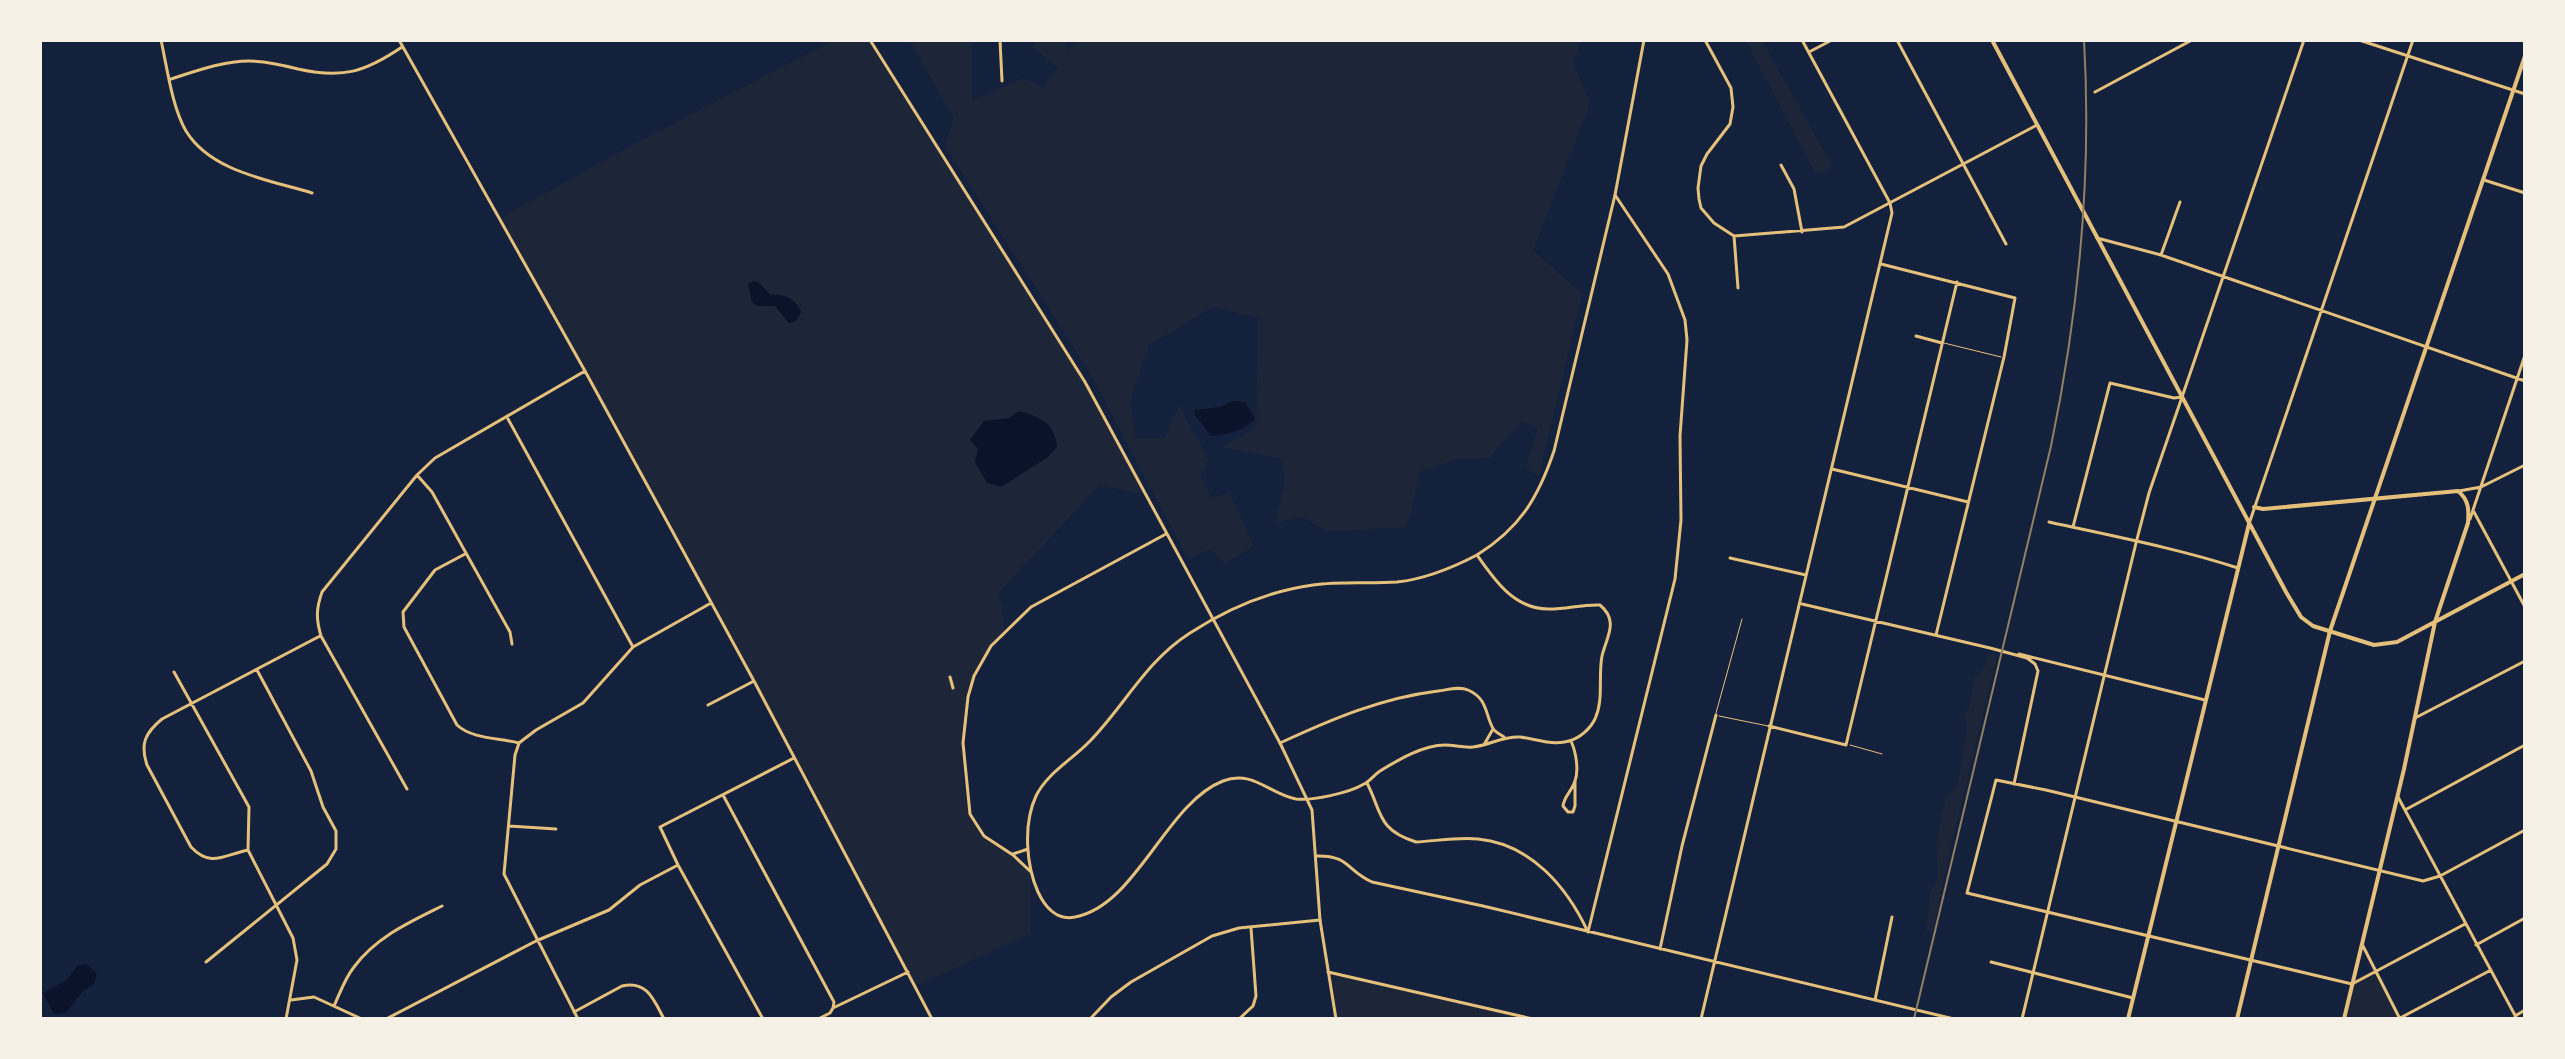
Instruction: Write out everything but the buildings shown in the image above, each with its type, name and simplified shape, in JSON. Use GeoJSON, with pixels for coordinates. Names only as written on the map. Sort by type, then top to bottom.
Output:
{"type":"FeatureCollection","features":[{"type":"Feature","properties":{"kind":"main road"},"geometry":{"type":"LineString","coordinates":[[1992,40],[2301,617],[2313,626],[2378,645],[2404,639],[2525,574]]}},
{"type":"Feature","properties":{"kind":"main road"},"geometry":{"type":"LineString","coordinates":[[2237,1019],[2330,631],[2525,56]]}},
{"type":"Feature","properties":{"kind":"main road"},"geometry":{"type":"LineString","coordinates":[[2254,507],[2263,509],[2458,491],[2468,504],[2468,523],[2435,622],[2381,870],[2344,1019]]}},
{"type":"Feature","properties":{"kind":"main road"},"geometry":{"type":"LineString","coordinates":[[2128,1019],[2250,522]]}},
{"type":"Feature","properties":{"kind":"street"},"geometry":{"type":"LineString","coordinates":[[161,40],[176,104],[186,130],[202,150],[228,166],[312,193]]}},
{"type":"Feature","properties":{"kind":"street"},"geometry":{"type":"LineString","coordinates":[[399,40],[754,681],[932,1019]]}},
{"type":"Feature","properties":{"kind":"street"},"geometry":{"type":"LineString","coordinates":[[870,40],[1085,382],[1309,800],[1320,920],[1336,1019]]}},
{"type":"Feature","properties":{"kind":"street"},"geometry":{"type":"LineString","coordinates":[[1000,40],[1002,81]]}},
{"type":"Feature","properties":{"kind":"street"},"geometry":{"type":"LineString","coordinates":[[1477,555],[1495,581],[1516,601],[1547,609],[1600,605],[1608,612],[1611,627],[1603,655],[1597,713],[1588,728],[1571,741],[1556,743],[1504,737],[1467,747],[1448,745],[1423,749],[1378,772],[1367,783],[1309,800],[1286,795],[1256,781],[1226,779],[1195,801],[1128,881],[1108,900],[1090,912],[1072,918],[1052,913],[1043,902],[1030,871],[1028,849],[1032,807],[1045,782],[1091,740],[1150,666],[1188,634],[1213,619],[1284,590],[1332,582],[1398,582],[1450,569],[1494,545],[1517,524],[1535,498],[1549,465],[1615,195],[1644,40]]}},
{"type":"Feature","properties":{"kind":"street"},"geometry":{"type":"LineString","coordinates":[[1705,40],[1731,88],[1733,107],[1730,124],[1701,166],[1699,199],[1701,208],[1714,223],[1734,236],[1844,227],[2037,125]]}},
{"type":"Feature","properties":{"kind":"street"},"geometry":{"type":"LineString","coordinates":[[1701,1019],[1892,213],[1890,203],[1802,40]]}},
{"type":"Feature","properties":{"kind":"street"},"geometry":{"type":"LineString","coordinates":[[1809,52],[1832,40]]}},
{"type":"Feature","properties":{"kind":"street"},"geometry":{"type":"LineString","coordinates":[[1897,40],[2006,244]]}},
{"type":"Feature","properties":{"kind":"street"},"geometry":{"type":"LineString","coordinates":[[2095,92],[2192,40]]}},
{"type":"Feature","properties":{"kind":"street"},"geometry":{"type":"LineString","coordinates":[[2022,1019],[2149,493],[2304,40]]}},
{"type":"Feature","properties":{"kind":"street"},"geometry":{"type":"LineString","coordinates":[[2359,40],[2525,94]]}},
{"type":"Feature","properties":{"kind":"street"},"geometry":{"type":"LineString","coordinates":[[2250,522],[2413,40]]}},
{"type":"Feature","properties":{"kind":"street"},"geometry":{"type":"LineString","coordinates":[[171,79],[222,64],[250,61],[321,74],[351,73],[375,65],[402,47]]}},
{"type":"Feature","properties":{"kind":"street"},"geometry":{"type":"LineString","coordinates":[[1781,165],[1794,189],[1802,232]]}},
{"type":"Feature","properties":{"kind":"street"},"geometry":{"type":"LineString","coordinates":[[2484,180],[2525,193]]}},
{"type":"Feature","properties":{"kind":"street"},"geometry":{"type":"LineString","coordinates":[[1588,932],[1675,579],[1681,520],[1680,436],[1687,340],[1685,320],[1668,274],[1615,195]]}},
{"type":"Feature","properties":{"kind":"street"},"geometry":{"type":"LineString","coordinates":[[2161,255],[2180,202]]}},
{"type":"Feature","properties":{"kind":"street"},"geometry":{"type":"LineString","coordinates":[[1734,236],[1738,288]]}},
{"type":"Feature","properties":{"kind":"street"},"geometry":{"type":"LineString","coordinates":[[2097,238],[2161,255],[2525,381]]}},
{"type":"Feature","properties":{"kind":"street"},"geometry":{"type":"LineString","coordinates":[[1881,264],[2015,298],[2004,357],[1936,635]]}},
{"type":"Feature","properties":{"kind":"street"},"geometry":{"type":"LineString","coordinates":[[1769,726],[1846,745],[1957,282]]}},
{"type":"Feature","properties":{"kind":"street"},"geometry":{"type":"LineString","coordinates":[[1916,336],[1942,343]]}},
{"type":"Feature","properties":{"kind":"street"},"geometry":{"type":"LineString","coordinates":[[2468,523],[2525,355]]}},
{"type":"Feature","properties":{"kind":"street"},"geometry":{"type":"LineString","coordinates":[[407,789],[321,636],[316,608],[322,592],[417,475],[435,458],[585,371]]}},
{"type":"Feature","properties":{"kind":"street"},"geometry":{"type":"LineString","coordinates":[[2073,527],[2110,383],[2174,398],[2182,397]]}},
{"type":"Feature","properties":{"kind":"street"},"geometry":{"type":"LineString","coordinates":[[507,418],[633,647]]}},
{"type":"Feature","properties":{"kind":"street"},"geometry":{"type":"LineString","coordinates":[[2458,491],[2481,487],[2525,465]]}},
{"type":"Feature","properties":{"kind":"street"},"geometry":{"type":"LineString","coordinates":[[1831,469],[1968,502]]}},
{"type":"Feature","properties":{"kind":"street"},"geometry":{"type":"LineString","coordinates":[[417,475],[432,492],[510,632],[512,644]]}},
{"type":"Feature","properties":{"kind":"street"},"geometry":{"type":"LineString","coordinates":[[2473,511],[2525,607]]}},
{"type":"Feature","properties":{"kind":"street"},"geometry":{"type":"LineString","coordinates":[[2049,522],[2187,552],[2238,568]]}},
{"type":"Feature","properties":{"kind":"street"},"geometry":{"type":"LineString","coordinates":[[1030,871],[1013,855],[984,836],[970,814],[963,743],[968,697],[974,676],[991,646],[1031,607],[1166,534]]}},
{"type":"Feature","properties":{"kind":"street"},"geometry":{"type":"LineString","coordinates":[[465,554],[435,570],[403,612],[404,627],[457,725],[464,732],[474,735],[519,743]]}},
{"type":"Feature","properties":{"kind":"street"},"geometry":{"type":"LineString","coordinates":[[1730,558],[1806,575]]}},
{"type":"Feature","properties":{"kind":"street"},"geometry":{"type":"LineString","coordinates":[[578,1019],[504,874],[515,755],[519,743],[536,730],[583,703],[633,647],[711,603]]}},
{"type":"Feature","properties":{"kind":"street"},"geometry":{"type":"LineString","coordinates":[[1800,604],[1990,648],[2027,658],[2035,664],[2038,671],[2014,784]]}},
{"type":"Feature","properties":{"kind":"street"},"geometry":{"type":"LineString","coordinates":[[248,850],[207,859],[191,847],[147,765],[143,753],[147,733],[162,719],[321,636]]}},
{"type":"Feature","properties":{"kind":"street"},"geometry":{"type":"LineString","coordinates":[[2015,653],[2205,700]]}},
{"type":"Feature","properties":{"kind":"street"},"geometry":{"type":"LineString","coordinates":[[2414,718],[2525,661]]}},
{"type":"Feature","properties":{"kind":"street"},"geometry":{"type":"LineString","coordinates":[[206,962],[327,864],[336,849],[337,839],[311,771],[257,670]]}},
{"type":"Feature","properties":{"kind":"street"},"geometry":{"type":"LineString","coordinates":[[174,672],[249,807],[248,850],[289,927],[297,949],[286,1019]]}},
{"type":"Feature","properties":{"kind":"street"},"geometry":{"type":"LineString","coordinates":[[950,677],[953,688]]}},
{"type":"Feature","properties":{"kind":"street"},"geometry":{"type":"LineString","coordinates":[[708,705],[754,681]]}},
{"type":"Feature","properties":{"kind":"street"},"geometry":{"type":"LineString","coordinates":[[1280,743],[1381,701],[1460,688],[1470,690],[1480,699],[1493,729],[1504,737]]}},
{"type":"Feature","properties":{"kind":"street"},"geometry":{"type":"LineString","coordinates":[[1660,949],[1682,846],[1716,715]]}},
{"type":"Feature","properties":{"kind":"street"},"geometry":{"type":"LineString","coordinates":[[1485,744],[1493,729]]}},
{"type":"Feature","properties":{"kind":"street"},"geometry":{"type":"LineString","coordinates":[[1571,741],[1575,749],[1575,781],[1575,806],[1573,812],[1568,812],[1563,800],[1575,781]]}},
{"type":"Feature","properties":{"kind":"street"},"geometry":{"type":"LineString","coordinates":[[2405,810],[2525,745]]}},
{"type":"Feature","properties":{"kind":"street"},"geometry":{"type":"LineString","coordinates":[[763,1019],[660,827],[794,758]]}},
{"type":"Feature","properties":{"kind":"street"},"geometry":{"type":"LineString","coordinates":[[2465,924],[2352,984],[1967,893],[1996,780],[2423,881],[2440,876],[2525,830]]}},
{"type":"Feature","properties":{"kind":"street"},"geometry":{"type":"LineString","coordinates":[[1367,783],[1379,815],[1391,830],[1406,839],[1416,842],[1477,838],[1525,855],[1561,886],[1588,932]]}},
{"type":"Feature","properties":{"kind":"street"},"geometry":{"type":"LineString","coordinates":[[723,795],[834,1002],[830,1013],[818,1019]]}},
{"type":"Feature","properties":{"kind":"street"},"geometry":{"type":"LineString","coordinates":[[2397,796],[2516,1017],[2525,1010]]}},
{"type":"Feature","properties":{"kind":"street"},"geometry":{"type":"LineString","coordinates":[[509,826],[556,829]]}},
{"type":"Feature","properties":{"kind":"street"},"geometry":{"type":"LineString","coordinates":[[1013,855],[1028,849]]}},
{"type":"Feature","properties":{"kind":"street"},"geometry":{"type":"LineString","coordinates":[[1316,856],[1339,858],[1356,874],[1372,882],[1954,1019]]}},
{"type":"Feature","properties":{"kind":"street"},"geometry":{"type":"LineString","coordinates":[[386,1019],[536,941],[609,910],[640,885],[678,865]]}},
{"type":"Feature","properties":{"kind":"street"},"geometry":{"type":"LineString","coordinates":[[334,1006],[352,968],[371,947],[400,927],[442,906]]}},
{"type":"Feature","properties":{"kind":"street"},"geometry":{"type":"LineString","coordinates":[[1875,1000],[1892,917]]}},
{"type":"Feature","properties":{"kind":"street"},"geometry":{"type":"LineString","coordinates":[[2476,945],[2525,918]]}},
{"type":"Feature","properties":{"kind":"street"},"geometry":{"type":"LineString","coordinates":[[1090,1019],[1111,997],[1167,960],[1227,930],[1320,920]]}},
{"type":"Feature","properties":{"kind":"street"},"geometry":{"type":"LineString","coordinates":[[1239,1019],[1253,1006],[1256,996],[1251,928]]}},
{"type":"Feature","properties":{"kind":"street"},"geometry":{"type":"LineString","coordinates":[[2362,944],[2400,1019],[2491,970]]}},
{"type":"Feature","properties":{"kind":"street"},"geometry":{"type":"LineString","coordinates":[[1991,962],[2133,998]]}},
{"type":"Feature","properties":{"kind":"street"},"geometry":{"type":"LineString","coordinates":[[833,1008],[908,972]]}},
{"type":"Feature","properties":{"kind":"street"},"geometry":{"type":"LineString","coordinates":[[1328,972],[1533,1019]]}},
{"type":"Feature","properties":{"kind":"street"},"geometry":{"type":"LineString","coordinates":[[574,1012],[631,984],[651,994],[664,1019]]}},
{"type":"Feature","properties":{"kind":"street"},"geometry":{"type":"LineString","coordinates":[[291,1000],[314,997],[362,1019]]}},
{"type":"Feature","properties":{"kind":"lane"},"geometry":{"type":"LineString","coordinates":[[1942,343],[2004,357]]}},
{"type":"Feature","properties":{"kind":"lane"},"geometry":{"type":"LineString","coordinates":[[1742,619],[1716,715],[1769,726]]}},
{"type":"Feature","properties":{"kind":"lane"},"geometry":{"type":"LineString","coordinates":[[1846,745],[1882,754]]}},
{"type":"Feature","properties":{"kind":"shaded area"},"geometry":{"type":"Polygon","coordinates":[[[834,40],[870,40],[1085,382],[1146,495],[1100,485],[999,592],[1005,631],[984,658],[970,690],[964,726],[963,768],[968,804],[977,825],[1030,871],[1030,934],[915,986],[585,371],[499,219],[834,40]]]}},
{"type":"Feature","properties":{"kind":"shaded area"},"geometry":{"type":"Polygon","coordinates":[[[909,40],[972,40],[972,101],[1023,78],[1043,88],[1058,68],[1032,46],[1037,40],[1068,40],[1066,50],[1081,40],[1582,40],[1573,63],[1590,103],[1533,250],[1582,294],[1539,476],[1526,468],[1538,428],[1522,421],[1489,458],[1454,460],[1420,472],[1407,527],[1327,532],[1302,516],[1276,523],[1285,481],[1282,459],[1221,447],[1256,428],[1258,318],[1213,307],[1149,345],[1130,401],[1136,438],[1165,438],[1179,405],[1209,461],[1200,476],[1211,498],[1229,493],[1254,546],[1225,564],[1211,549],[1188,558],[1086,366],[945,146],[954,118],[909,40]]]}},
{"type":"Feature","properties":{"kind":"shaded area"},"geometry":{"type":"Polygon","coordinates":[[[1746,40],[1761,40],[1833,167],[1816,175],[1746,40]]]}},
{"type":"Feature","properties":{"kind":"shaded area"},"geometry":{"type":"Polygon","coordinates":[[[753,281],[771,295],[793,300],[801,312],[796,321],[789,323],[775,306],[756,306],[748,284],[753,281]]]}},
{"type":"Feature","properties":{"kind":"shaded area"},"geometry":{"type":"Polygon","coordinates":[[[1233,401],[1245,402],[1255,419],[1235,431],[1211,436],[1194,410],[1220,407],[1233,401]]]}},
{"type":"Feature","properties":{"kind":"shaded area"},"geometry":{"type":"Polygon","coordinates":[[[1019,411],[1045,422],[1053,432],[1057,447],[1048,457],[1001,487],[987,483],[975,462],[978,449],[970,440],[984,421],[1009,418],[1019,411]]]}},
{"type":"Feature","properties":{"kind":"shaded area"},"geometry":{"type":"Polygon","coordinates":[[[1990,654],[1997,656],[1933,932],[1926,931],[1930,893],[1938,879],[1936,842],[1946,798],[1958,785],[1967,727],[1964,713],[1969,709],[1974,677],[1982,671],[1990,654]]]}},
{"type":"Feature","properties":{"kind":"shaded area"},"geometry":{"type":"Polygon","coordinates":[[[86,964],[97,974],[94,984],[83,991],[66,1013],[54,1014],[43,993],[67,980],[77,966],[86,964]]]}},
{"type":"Feature","properties":{"kind":"shaded area"},"geometry":{"type":"Polygon","coordinates":[[[2376,971],[2400,1019],[2344,1019],[2352,984],[2376,971]]]}},
{"type":"Feature","properties":{"kind":"shaded area"},"geometry":{"type":"Polygon","coordinates":[[[1328,972],[1533,1019],[1336,1019],[1328,972]]]}},
{"type":"Feature","properties":{"kind":"railway"},"geometry":{"type":"LineString","coordinates":[[1914,1019],[2061,395],[2081,244],[2086,142],[2084,40]]}}]}
